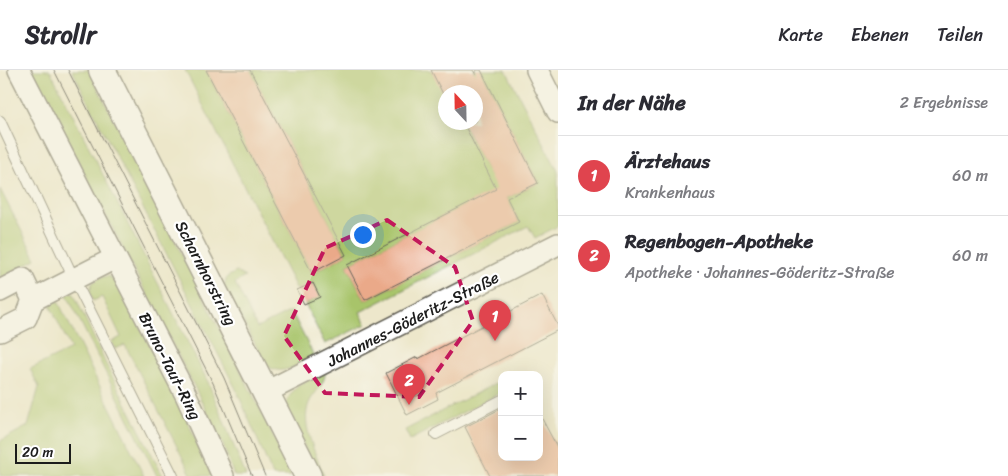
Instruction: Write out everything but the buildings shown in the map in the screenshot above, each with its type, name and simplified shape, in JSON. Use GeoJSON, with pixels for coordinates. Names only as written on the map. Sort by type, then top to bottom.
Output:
{"type":"FeatureCollection","features":[{"type":"Feature","properties":{"kind":"street","name":"Bruno-Taut-Ring"},"geometry":{"type":"LineString","coordinates":[[19,70],[195,413],[223,476]]}},
{"type":"Feature","properties":{"kind":"street","name":"Scharnhorstring"},"geometry":{"type":"LineString","coordinates":[[102,70],[308,476]]}},
{"type":"Feature","properties":{"kind":"street"},"geometry":{"type":"LineString","coordinates":[[537,70],[558,112]]}},
{"type":"Feature","properties":{"kind":"street","name":"Johannes-Göderitz-Straße"},"geometry":{"type":"LineString","coordinates":[[266,392],[558,244]]}},
{"type":"Feature","properties":{"kind":"street"},"geometry":{"type":"LineString","coordinates":[[0,331],[26,318],[33,300],[114,258]]}},
{"type":"Feature","properties":{"kind":"street"},"geometry":{"type":"LineString","coordinates":[[0,291],[23,279],[33,300]]}},
{"type":"Feature","properties":{"kind":"lane"},"geometry":{"type":"LineString","coordinates":[[0,121],[74,279],[173,476]]}},
{"type":"Feature","properties":{"kind":"lane"},"geometry":{"type":"LineString","coordinates":[[436,434],[498,402]]}},
{"type":"Feature","properties":{"kind":"highlighted area"},"geometry":{"type":"Polygon","coordinates":[[[387,220],[455,267],[473,321],[419,397],[325,393],[284,336],[325,248],[387,220]]]}},
{"type":"Feature","properties":{"kind":"green space"},"geometry":{"type":"Polygon","coordinates":[[[31,70],[50,70],[208,382],[246,476],[234,476],[223,445],[194,386],[31,70]]]}},
{"type":"Feature","properties":{"kind":"green space"},"geometry":{"type":"Polygon","coordinates":[[[72,70],[89,70],[271,431],[291,476],[273,476],[236,389],[72,70]]]}},
{"type":"Feature","properties":{"kind":"green space"},"geometry":{"type":"Polygon","coordinates":[[[185,70],[206,70],[312,273],[346,255],[250,70],[431,70],[439,85],[438,130],[467,130],[490,176],[501,187],[347,265],[365,300],[519,222],[507,198],[538,183],[484,76],[477,79],[473,70],[506,70],[558,171],[558,226],[535,238],[528,226],[360,312],[366,324],[325,344],[305,304],[319,297],[313,283],[297,290],[185,70]]]}},
{"type":"Feature","properties":{"kind":"green space"},"geometry":{"type":"Polygon","coordinates":[[[0,189],[36,259],[0,279],[0,189]]]}},
{"type":"Feature","properties":{"kind":"green space"},"geometry":{"type":"Polygon","coordinates":[[[236,272],[245,277],[235,283],[257,328],[291,311],[314,356],[297,366],[285,370],[273,369],[267,366],[224,286],[227,277],[236,272]]]}},
{"type":"Feature","properties":{"kind":"green space"},"geometry":{"type":"Polygon","coordinates":[[[108,276],[117,282],[179,402],[212,476],[192,476],[125,345],[115,349],[111,342],[121,337],[102,297],[93,301],[90,292],[92,283],[101,277],[108,276]]]}},
{"type":"Feature","properties":{"kind":"green space"},"geometry":{"type":"Polygon","coordinates":[[[73,292],[105,362],[163,476],[157,476],[67,295],[73,292]]]}},
{"type":"Feature","properties":{"kind":"green space"},"geometry":{"type":"Polygon","coordinates":[[[55,295],[144,476],[0,476],[0,441],[28,426],[39,387],[30,369],[71,349],[47,299],[55,295]]]}},
{"type":"Feature","properties":{"kind":"green space"},"geometry":{"type":"Polygon","coordinates":[[[325,371],[324,380],[311,399],[307,412],[310,440],[324,476],[317,476],[286,404],[297,387],[325,371]]]}},
{"type":"Feature","properties":{"kind":"green space"},"geometry":{"type":"Polygon","coordinates":[[[498,382],[498,394],[410,440],[405,430],[498,382]]]}},
{"type":"Feature","properties":{"kind":"tram line"},"geometry":{"type":"LineString","coordinates":[[54,70],[213,383],[252,476]]}},
{"type":"Feature","properties":{"kind":"tram line"},"geometry":{"type":"LineString","coordinates":[[68,70],[224,378],[265,476]]}},
{"type":"Feature","properties":{"kind":"place","name":"Ärztehaus"},"geometry":{"type":"Point","coordinates":[495,341]}},
{"type":"Feature","properties":{"kind":"place","name":"Regenbogen-Apotheke"},"geometry":{"type":"Point","coordinates":[409,405]}}]}
